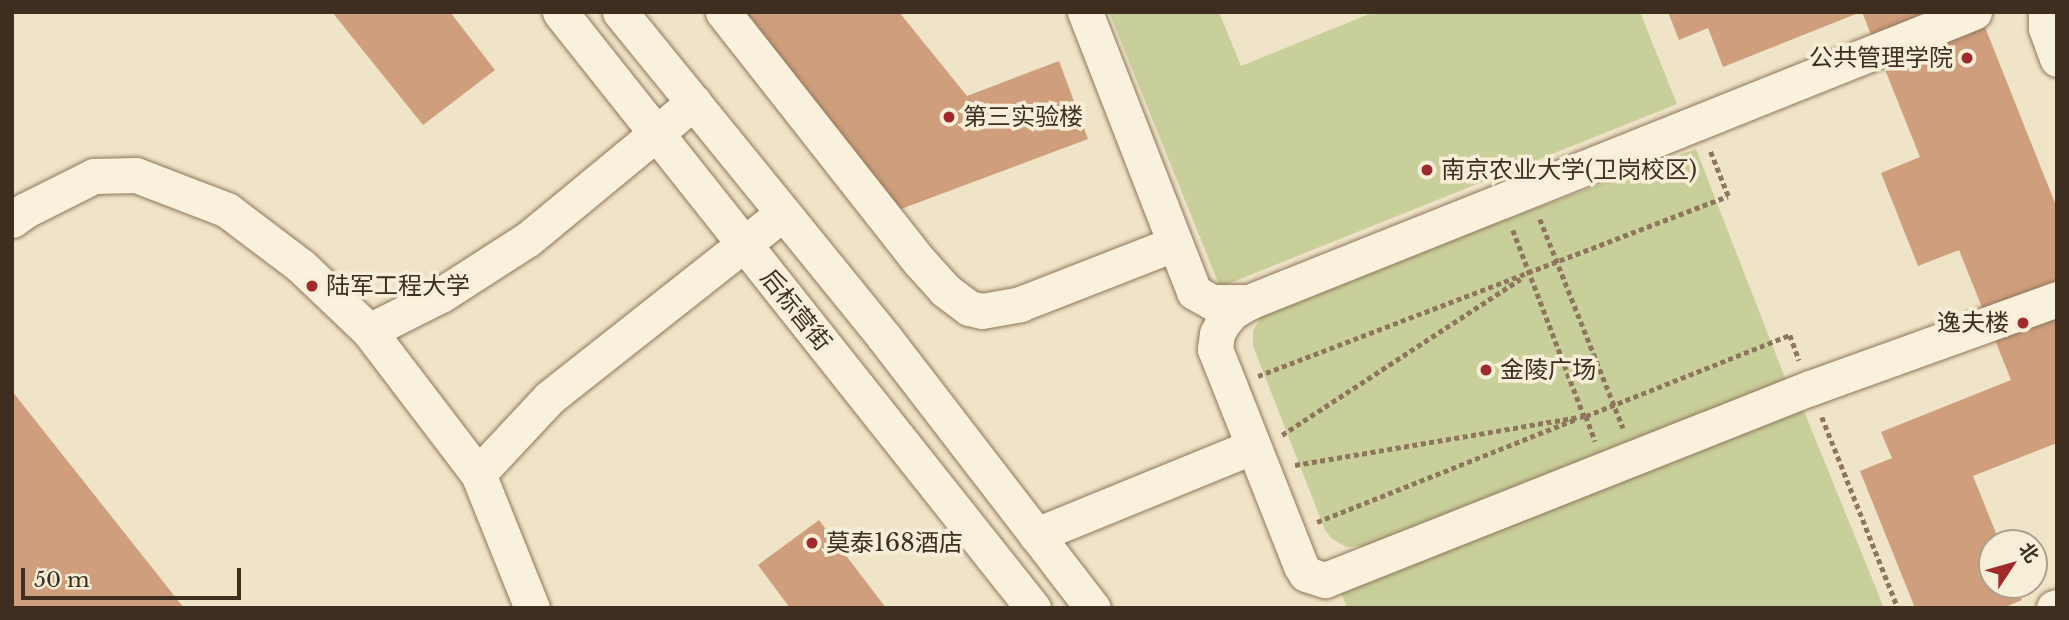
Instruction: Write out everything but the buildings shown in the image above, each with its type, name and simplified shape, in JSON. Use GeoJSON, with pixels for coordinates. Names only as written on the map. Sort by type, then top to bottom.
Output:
{"type":"FeatureCollection","features":[{"type":"Feature","properties":{"kind":"street","name":"后标营街"},"geometry":{"type":"LineString","coordinates":[[560,12],[1033,608]]}},
{"type":"Feature","properties":{"kind":"street"},"geometry":{"type":"LineString","coordinates":[[620,12],[884,337],[1036,535],[1081,604]]}},
{"type":"Feature","properties":{"kind":"street"},"geometry":{"type":"LineString","coordinates":[[723,12],[920,262],[944,290],[969,308],[982,311],[1020,304],[1174,244]]}},
{"type":"Feature","properties":{"kind":"street"},"geometry":{"type":"LineString","coordinates":[[1085,12],[1174,244],[1197,295],[1222,304],[1250,302]]}},
{"type":"Feature","properties":{"kind":"street"},"geometry":{"type":"LineString","coordinates":[[1975,12],[1514,194],[1250,302],[1232,312],[1217,334],[1215,349],[1229,387],[1265,442],[1287,534],[1321,594],[1635,457],[1810,388],[2057,299]]}},
{"type":"Feature","properties":{"kind":"street"},"geometry":{"type":"LineString","coordinates":[[2046,12],[2046,28],[2057,59]]}},
{"type":"Feature","properties":{"kind":"street"},"geometry":{"type":"LineString","coordinates":[[369,331],[441,295],[528,239],[694,102]]}},
{"type":"Feature","properties":{"kind":"street"},"geometry":{"type":"LineString","coordinates":[[12,220],[26,210],[94,176],[136,175],[227,210],[301,266],[369,331],[478,474],[532,608]]}},
{"type":"Feature","properties":{"kind":"street"},"geometry":{"type":"LineString","coordinates":[[478,474],[549,398],[783,213]]}},
{"type":"Feature","properties":{"kind":"street"},"geometry":{"type":"LineString","coordinates":[[1036,535],[1265,442]]}},
{"type":"Feature","properties":{"kind":"path"},"geometry":{"type":"LineString","coordinates":[[1229,387],[1728,196],[1698,121]]}},
{"type":"Feature","properties":{"kind":"path"},"geometry":{"type":"LineString","coordinates":[[1514,194],[1557,262],[1635,457]]}},
{"type":"Feature","properties":{"kind":"path"},"geometry":{"type":"LineString","coordinates":[[1514,194],[1530,272],[1586,415]]}},
{"type":"Feature","properties":{"kind":"path"},"geometry":{"type":"LineString","coordinates":[[1265,442],[1530,272]]}},
{"type":"Feature","properties":{"kind":"path"},"geometry":{"type":"LineString","coordinates":[[1290,466],[1586,415]]}},
{"type":"Feature","properties":{"kind":"path"},"geometry":{"type":"LineString","coordinates":[[1287,534],[1586,415]]}},
{"type":"Feature","properties":{"kind":"green space"},"geometry":{"type":"Polygon","coordinates":[[[1109,12],[1219,12],[1241,66],[1374,12],[1640,12],[1677,104],[1220,287],[1109,12]]]}},
{"type":"Feature","properties":{"kind":"green space"},"geometry":{"type":"Polygon","coordinates":[[[1696,149],[1787,383],[1363,546],[1346,547],[1331,538],[1325,530],[1253,346],[1253,331],[1262,315],[1270,307],[1696,149]]]}},
{"type":"Feature","properties":{"kind":"green space"},"geometry":{"type":"Polygon","coordinates":[[[1802,406],[1884,608],[1347,608],[1341,592],[1802,406]]]}},
{"type":"Feature","properties":{"kind":"place","name":"公共管理学院"},"geometry":{"type":"Point","coordinates":[1967,58]}},
{"type":"Feature","properties":{"kind":"place","name":"第三实验楼"},"geometry":{"type":"Point","coordinates":[949,117]}},
{"type":"Feature","properties":{"kind":"place","name":"南京农业大学(卫岗校区)"},"geometry":{"type":"Point","coordinates":[1427,170]}},
{"type":"Feature","properties":{"kind":"place","name":"陆军工程大学"},"geometry":{"type":"Point","coordinates":[312,286]}},
{"type":"Feature","properties":{"kind":"place","name":"逸夫楼"},"geometry":{"type":"Point","coordinates":[2023,323]}},
{"type":"Feature","properties":{"kind":"place","name":"金陵广场"},"geometry":{"type":"Point","coordinates":[1486,370]}},
{"type":"Feature","properties":{"kind":"place","name":"莫泰168酒店"},"geometry":{"type":"Point","coordinates":[812,543]}}]}
